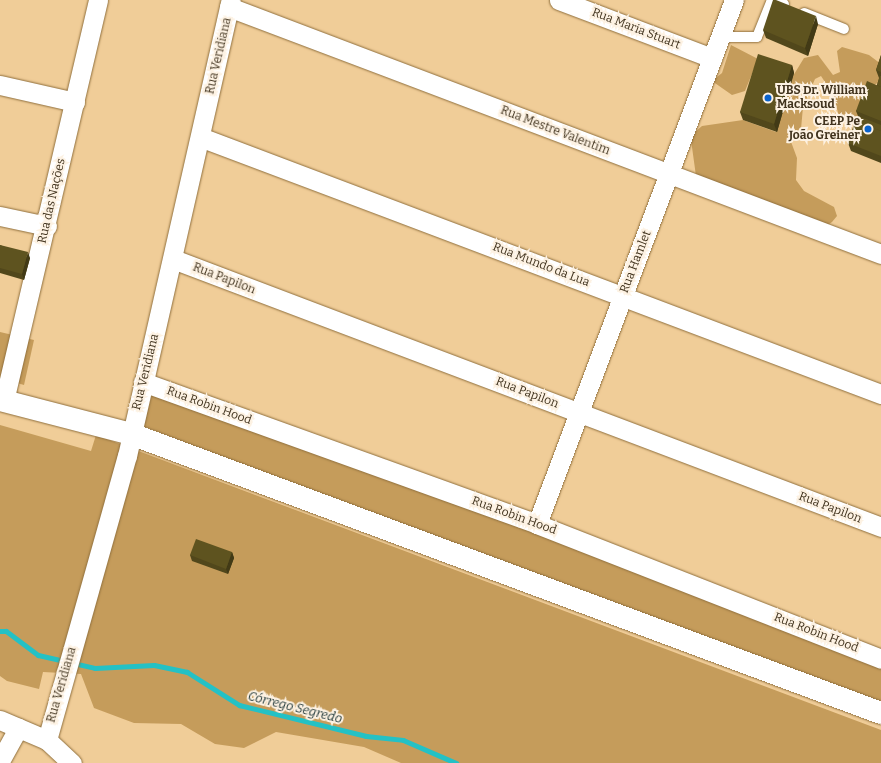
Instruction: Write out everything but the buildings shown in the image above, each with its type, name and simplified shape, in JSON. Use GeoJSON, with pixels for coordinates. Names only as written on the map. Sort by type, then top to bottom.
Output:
{"type":"FeatureCollection","features":[{"type":"Feature","properties":{"kind":"main road"},"geometry":{"type":"LineString","coordinates":[[2,400],[131,434],[881,713]]}},
{"type":"Feature","properties":{"kind":"street","name":"Rua das Nações"},"geometry":{"type":"LineString","coordinates":[[2,400],[6,362],[47,226],[98,0]]}},
{"type":"Feature","properties":{"kind":"street","name":"Rua Maria Stuart"},"geometry":{"type":"LineString","coordinates":[[559,0],[712,58]]}},
{"type":"Feature","properties":{"kind":"street","name":"Rua Hamlet"},"geometry":{"type":"LineString","coordinates":[[537,524],[734,0]]}},
{"type":"Feature","properties":{"kind":"street","name":"Rua Veridiana"},"geometry":{"type":"LineString","coordinates":[[47,740],[131,434],[173,259],[230,4]]}},
{"type":"Feature","properties":{"kind":"street","name":"Rua Mestre Valentim"},"geometry":{"type":"LineString","coordinates":[[230,4],[669,174],[881,254]]}},
{"type":"Feature","properties":{"kind":"street"},"geometry":{"type":"LineString","coordinates":[[0,85],[75,102]]}},
{"type":"Feature","properties":{"kind":"street","name":"Rua Mundo da Lua"},"geometry":{"type":"LineString","coordinates":[[200,137],[881,394]]}},
{"type":"Feature","properties":{"kind":"street"},"geometry":{"type":"LineString","coordinates":[[0,216],[47,226]]}},
{"type":"Feature","properties":{"kind":"street","name":"Rua Papilon"},"geometry":{"type":"LineString","coordinates":[[173,259],[881,527]]}},
{"type":"Feature","properties":{"kind":"street","name":"Rua Robin Hood"},"geometry":{"type":"LineString","coordinates":[[143,382],[537,524],[881,659]]}},
{"type":"Feature","properties":{"kind":"street"},"geometry":{"type":"LineString","coordinates":[[0,720],[47,740],[72,763]]}},
{"type":"Feature","properties":{"kind":"street"},"geometry":{"type":"LineString","coordinates":[[0,761],[18,728]]}},
{"type":"Feature","properties":{"kind":"lane"},"geometry":{"type":"LineString","coordinates":[[720,37],[757,37],[771,3],[779,2],[844,29]]}},
{"type":"Feature","properties":{"kind":"shaded area"},"geometry":{"type":"Polygon","coordinates":[[[731,45],[758,59],[745,91],[732,95],[712,81],[722,73],[731,45]]]}},
{"type":"Feature","properties":{"kind":"shaded area"},"geometry":{"type":"Polygon","coordinates":[[[842,47],[869,55],[881,64],[881,81],[874,85],[859,124],[840,120],[833,94],[821,76],[815,79],[803,107],[801,129],[790,139],[797,158],[796,180],[804,191],[834,207],[837,216],[832,222],[822,229],[696,176],[691,140],[695,132],[702,126],[743,120],[776,132],[793,76],[804,58],[818,55],[833,75],[840,72],[837,51],[842,47]]]}},
{"type":"Feature","properties":{"kind":"shaded area"},"geometry":{"type":"Polygon","coordinates":[[[0,332],[34,340],[24,385],[0,378],[0,332]]]}},
{"type":"Feature","properties":{"kind":"shaded area"},"geometry":{"type":"Polygon","coordinates":[[[152,395],[537,530],[881,666],[881,708],[415,533],[143,426],[152,395]]]}},
{"type":"Feature","properties":{"kind":"shaded area"},"geometry":{"type":"Polygon","coordinates":[[[0,425],[91,451],[96,435],[881,730],[881,763],[401,763],[364,747],[276,732],[244,748],[215,744],[181,724],[134,723],[94,708],[81,674],[43,672],[39,689],[7,681],[0,676],[0,425]]]}},
{"type":"Feature","properties":{"kind":"waterway","name":"Córrego Segredo"},"geometry":{"type":"LineString","coordinates":[[0,631],[6,631],[38,655],[95,668],[154,665],[187,672],[239,705],[366,736],[403,740],[456,763]]}},
{"type":"Feature","properties":{"kind":"place","name":"UBS Dr. William Macksoud"},"geometry":{"type":"Point","coordinates":[768,98]}},
{"type":"Feature","properties":{"kind":"place","name":"CEEP Pe João Greiner"},"geometry":{"type":"Point","coordinates":[868,129]}}]}
